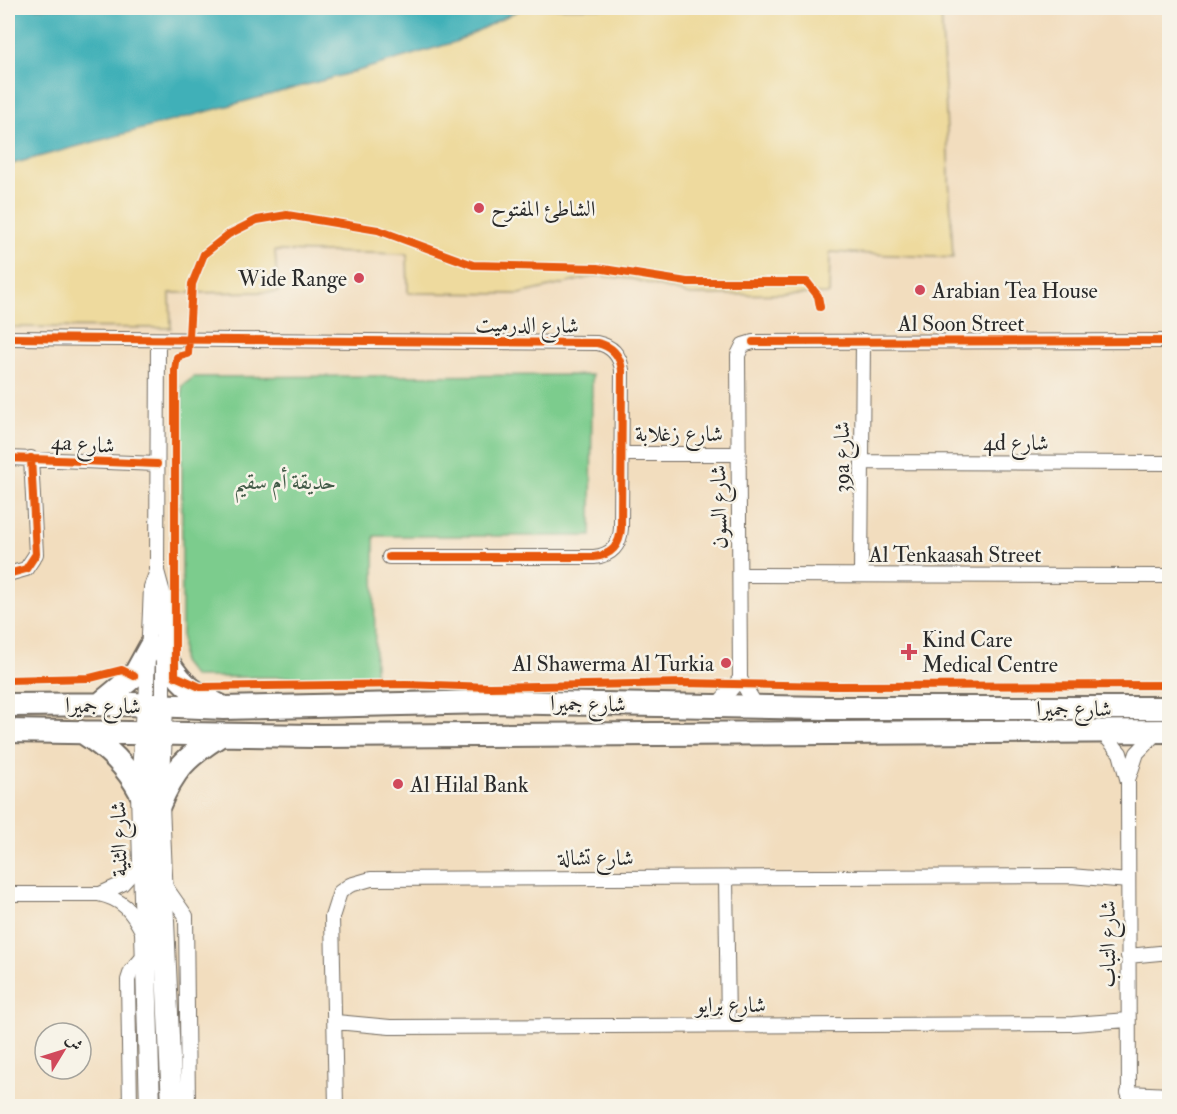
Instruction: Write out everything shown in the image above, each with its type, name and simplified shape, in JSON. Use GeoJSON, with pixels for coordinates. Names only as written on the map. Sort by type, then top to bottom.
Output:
{"type":"FeatureCollection","features":[{"type":"Feature","properties":{"kind":"main road"},"geometry":{"type":"LineString","coordinates":[[100,704],[134,676],[156,650],[185,686],[224,708]]}},
{"type":"Feature","properties":{"kind":"main road","name":"شارع جميرا"},"geometry":{"type":"LineString","coordinates":[[8,705],[100,704],[224,708],[490,702],[757,707],[1170,708]]}},
{"type":"Feature","properties":{"kind":"main road","name":"شارع الثنية"},"geometry":{"type":"LineString","coordinates":[[150,1107],[143,861],[150,799],[155,705]]}},
{"type":"Feature","properties":{"kind":"main road","name":"شارع جميرا"},"geometry":{"type":"LineString","coordinates":[[8,731],[219,736],[1164,730]]}},
{"type":"Feature","properties":{"kind":"main road"},"geometry":{"type":"LineString","coordinates":[[82,732],[122,761],[150,799],[194,752],[219,736]]}},
{"type":"Feature","properties":{"kind":"main road","name":"شارع الثنية"},"geometry":{"type":"LineString","coordinates":[[150,799],[163,883],[172,1107]]}},
{"type":"Feature","properties":{"kind":"street","name":"شارع الدرميت"},"geometry":{"type":"LineString","coordinates":[[8,338],[603,344],[616,353],[621,361],[620,538],[613,550],[606,555],[594,557],[388,557]]}},
{"type":"Feature","properties":{"kind":"street","name":"شارع الثنية"},"geometry":{"type":"LineString","coordinates":[[155,705],[156,650],[151,587],[157,571],[158,340]]}},
{"type":"Feature","properties":{"kind":"street","name":"Al Soon Street"},"geometry":{"type":"LineString","coordinates":[[753,342],[1170,340]]}},
{"type":"Feature","properties":{"kind":"street","name":"39a شارع"},"geometry":{"type":"LineString","coordinates":[[861,574],[863,341]]}},
{"type":"Feature","properties":{"kind":"street","name":"شارع السون"},"geometry":{"type":"LineString","coordinates":[[740,679],[738,355],[743,345],[753,342]]}},
{"type":"Feature","properties":{"kind":"street","name":"شارع زغلابة"},"geometry":{"type":"LineString","coordinates":[[621,454],[738,454]]}},
{"type":"Feature","properties":{"kind":"street","name":"4a شارع"},"geometry":{"type":"LineString","coordinates":[[8,458],[157,464]]}},
{"type":"Feature","properties":{"kind":"street"},"geometry":{"type":"LineString","coordinates":[[8,574],[26,569],[36,554],[31,458]]}},
{"type":"Feature","properties":{"kind":"street","name":"4d شارع"},"geometry":{"type":"LineString","coordinates":[[862,462],[1170,463]]}},
{"type":"Feature","properties":{"kind":"street","name":"Al Tenkaasah Street"},"geometry":{"type":"LineString","coordinates":[[740,575],[1170,576]]}},
{"type":"Feature","properties":{"kind":"street"},"geometry":{"type":"LineString","coordinates":[[717,705],[740,679],[757,707]]}},
{"type":"Feature","properties":{"kind":"street","name":"شارع التباب"},"geometry":{"type":"LineString","coordinates":[[1128,782],[1137,753],[1164,730]]}},
{"type":"Feature","properties":{"kind":"street","name":"شارع التباب"},"geometry":{"type":"LineString","coordinates":[[1101,731],[1120,753],[1128,782],[1129,1101]]}},
{"type":"Feature","properties":{"kind":"street"},"geometry":{"type":"LineString","coordinates":[[98,894],[122,884],[143,861]]}},
{"type":"Feature","properties":{"kind":"street","name":"شارع تشالة"},"geometry":{"type":"LineString","coordinates":[[336,1107],[334,905],[340,892],[357,882],[371,879],[1128,875]]}},
{"type":"Feature","properties":{"kind":"street"},"geometry":{"type":"LineString","coordinates":[[726,878],[728,1025]]}},
{"type":"Feature","properties":{"kind":"street"},"geometry":{"type":"LineString","coordinates":[[163,883],[186,916],[188,1107]]}},
{"type":"Feature","properties":{"kind":"street"},"geometry":{"type":"LineString","coordinates":[[8,894],[98,894],[117,899],[127,907],[144,936]]}},
{"type":"Feature","properties":{"kind":"street"},"geometry":{"type":"LineString","coordinates":[[1128,950],[1170,947]]}},
{"type":"Feature","properties":{"kind":"street"},"geometry":{"type":"LineString","coordinates":[[1128,950],[1170,952]]}},
{"type":"Feature","properties":{"kind":"street"},"geometry":{"type":"LineString","coordinates":[[130,1107],[128,980],[131,971],[144,956]]}},
{"type":"Feature","properties":{"kind":"street","name":"شارع برايو"},"geometry":{"type":"LineString","coordinates":[[336,1028],[1073,1024],[1128,1026]]}},
{"type":"Feature","properties":{"kind":"street"},"geometry":{"type":"LineString","coordinates":[[1129,1101],[1170,1095]]}},
{"type":"Feature","properties":{"kind":"street"},"geometry":{"type":"LineString","coordinates":[[1129,1101],[1170,1101]]}},
{"type":"Feature","properties":{"kind":"green space","name":"حديقة أم سقيم"},"geometry":{"type":"Polygon","coordinates":[[[592,375],[591,536],[374,536],[375,677],[194,677],[182,662],[182,386],[194,377],[592,375]]]}},
{"type":"Feature","properties":{"kind":"sand","name":"الشاطئ المفتوح"},"geometry":{"type":"Polygon","coordinates":[[[523,8],[941,8],[953,258],[830,252],[829,294],[690,295],[632,279],[597,276],[520,294],[408,293],[407,254],[275,251],[278,292],[170,293],[171,328],[8,327],[8,165],[354,72],[455,42],[523,8]]]}},
{"type":"Feature","properties":{"kind":"water"},"geometry":{"type":"Polygon","coordinates":[[[8,8],[523,8],[455,42],[354,72],[8,165],[8,8]]]}},
{"type":"Feature","properties":{"kind":"cycle path"},"geometry":{"type":"LineString","coordinates":[[820,307],[818,296],[807,282],[687,282],[597,268],[473,265],[378,230],[287,215],[257,220],[229,234],[204,254],[192,284],[188,354],[177,357],[175,370],[175,676],[200,687],[405,684],[490,687],[683,683],[834,686],[1170,685]]}},
{"type":"Feature","properties":{"kind":"cycle path"},"geometry":{"type":"LineString","coordinates":[[8,338],[597,343],[607,346],[614,352],[622,370],[621,528],[614,548],[606,554],[594,557],[389,557]]}},
{"type":"Feature","properties":{"kind":"cycle path"},"geometry":{"type":"LineString","coordinates":[[753,342],[1170,341]]}},
{"type":"Feature","properties":{"kind":"cycle path"},"geometry":{"type":"LineString","coordinates":[[8,458],[157,464]]}},
{"type":"Feature","properties":{"kind":"cycle path"},"geometry":{"type":"LineString","coordinates":[[8,574],[26,569],[36,554],[31,458]]}},
{"type":"Feature","properties":{"kind":"cycle path"},"geometry":{"type":"LineString","coordinates":[[8,680],[90,678],[122,670],[134,676]]}},
{"type":"Feature","properties":{"kind":"place","name":"الشاطئ المفتوح"},"geometry":{"type":"Point","coordinates":[479,208]}},
{"type":"Feature","properties":{"kind":"place","name":"Wide Range"},"geometry":{"type":"Point","coordinates":[359,278]}},
{"type":"Feature","properties":{"kind":"place","name":"Arabian Tea House"},"geometry":{"type":"Point","coordinates":[920,290]}},
{"type":"Feature","properties":{"kind":"place","name":"Kind Care Medical Centre"},"geometry":{"type":"Point","coordinates":[909,652]}},
{"type":"Feature","properties":{"kind":"place","name":"Al Shawerma Al Turkia"},"geometry":{"type":"Point","coordinates":[726,663]}},
{"type":"Feature","properties":{"kind":"place","name":"Al Hilal Bank"},"geometry":{"type":"Point","coordinates":[398,784]}}]}
